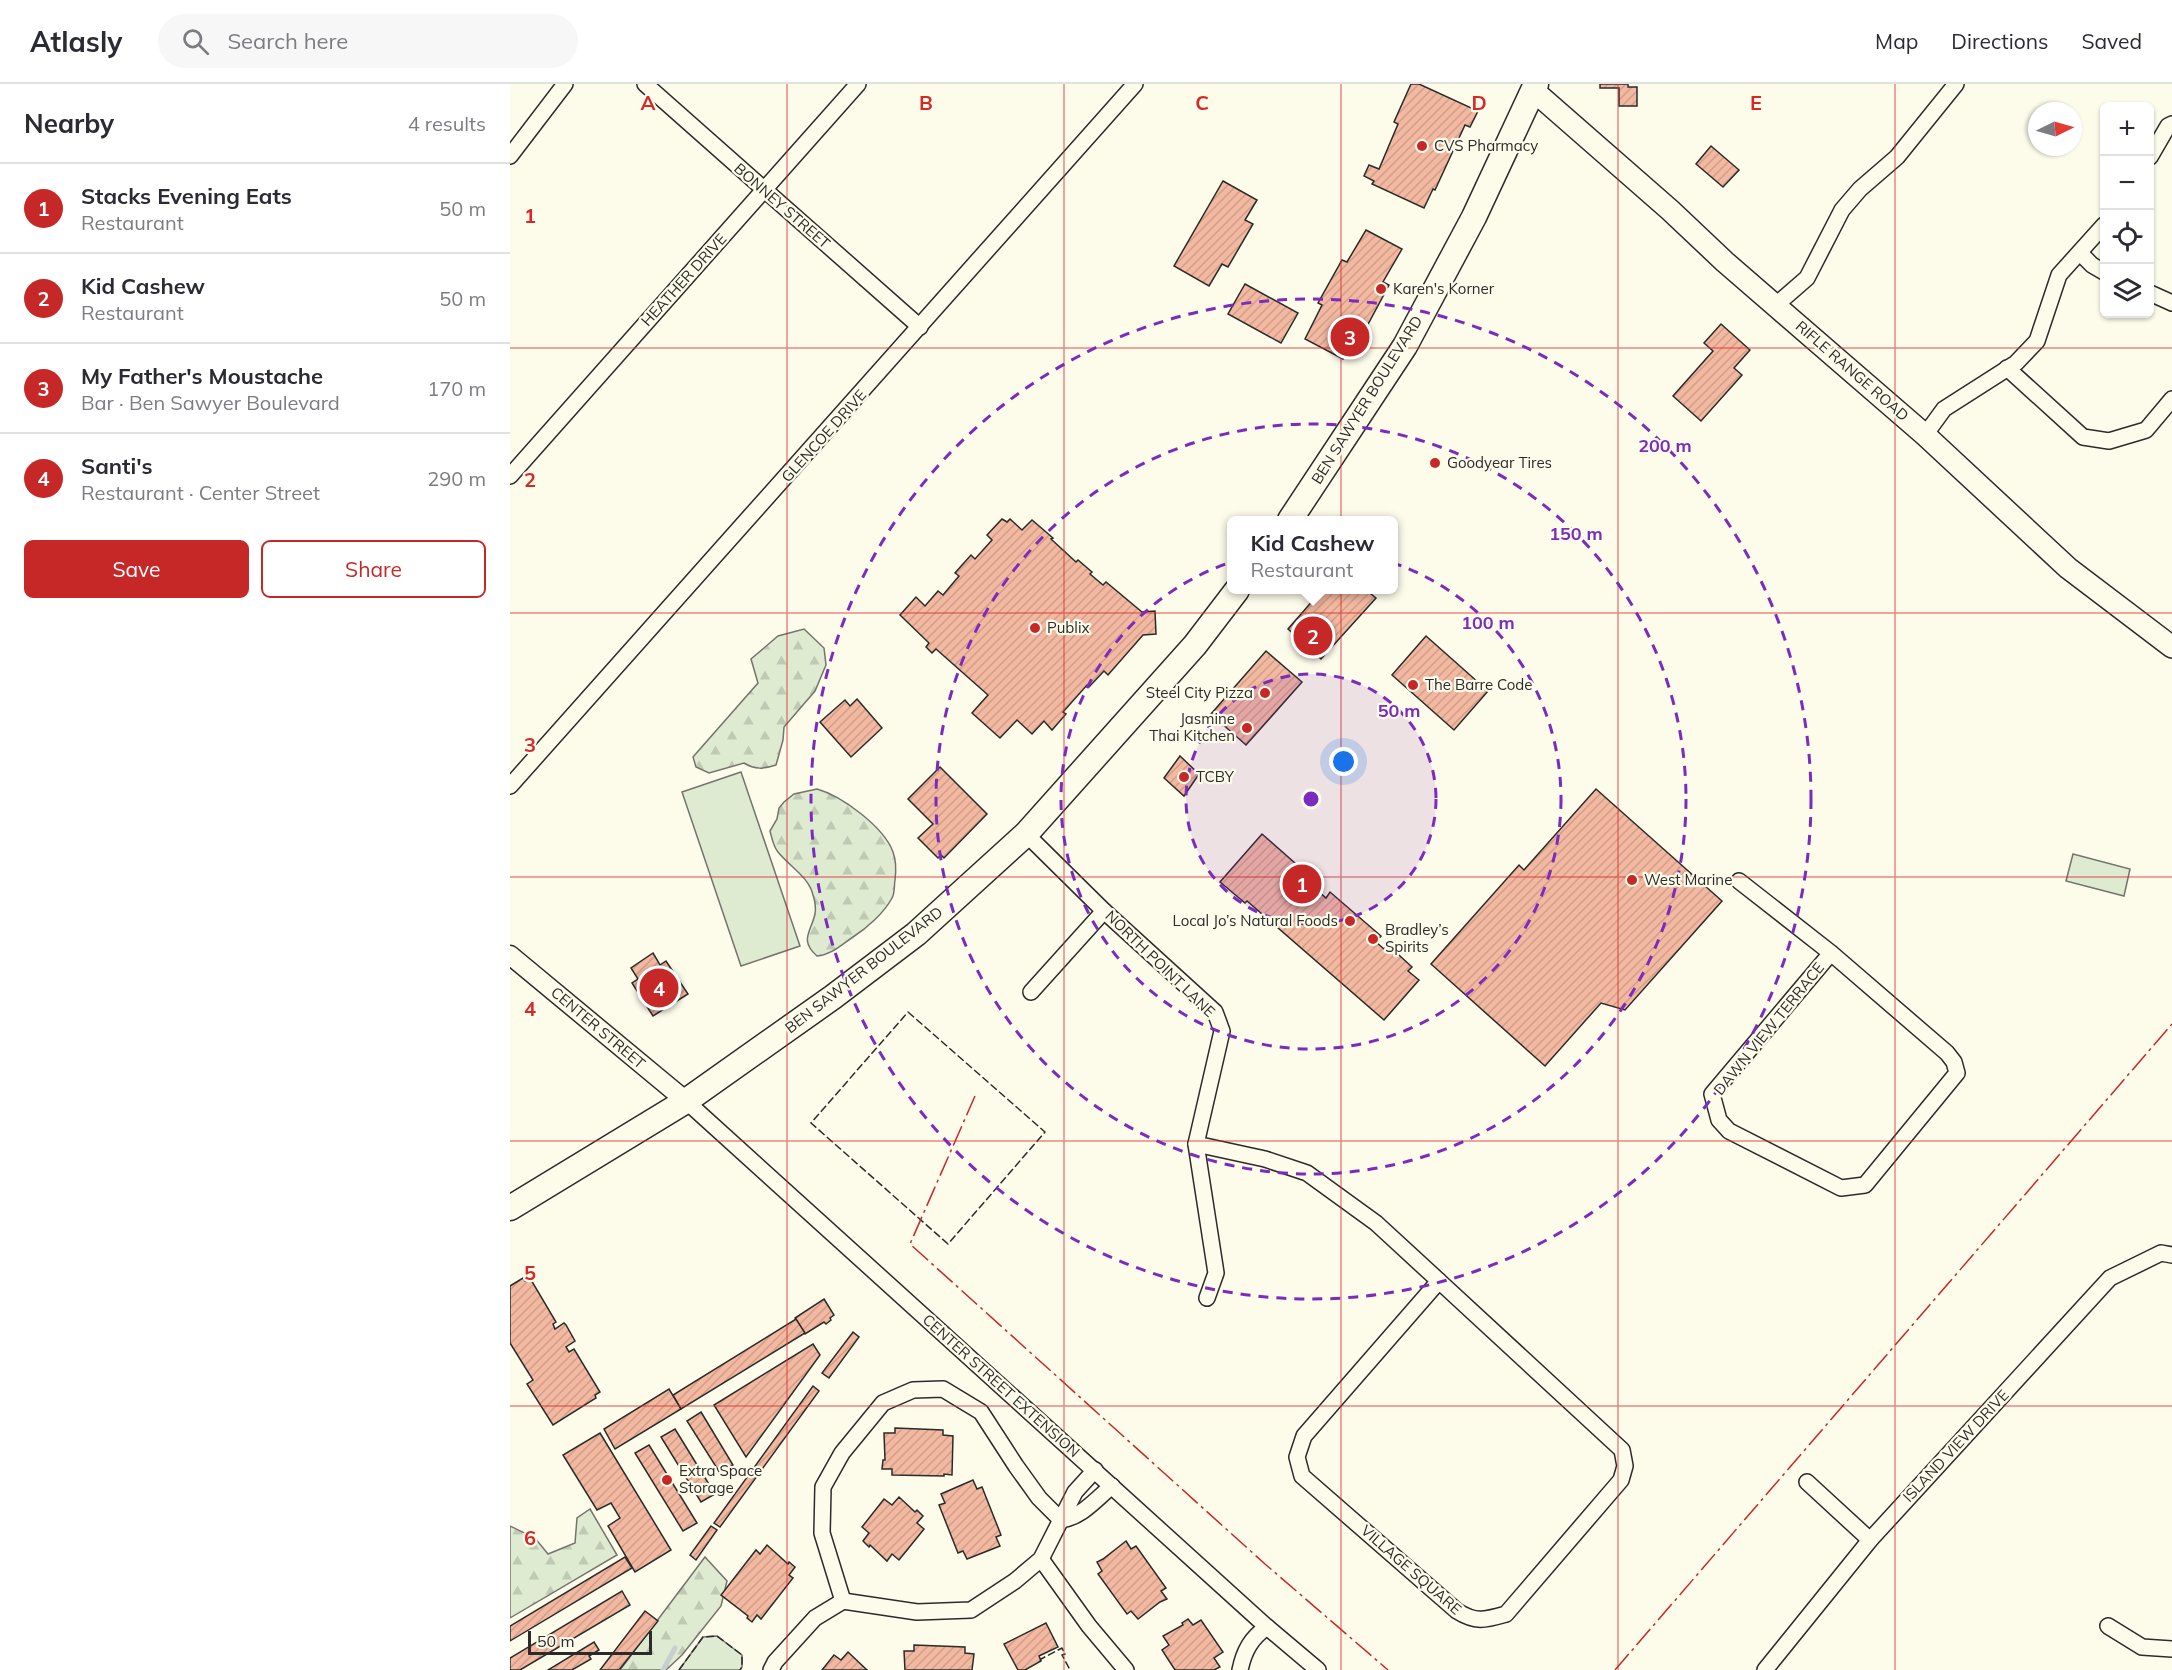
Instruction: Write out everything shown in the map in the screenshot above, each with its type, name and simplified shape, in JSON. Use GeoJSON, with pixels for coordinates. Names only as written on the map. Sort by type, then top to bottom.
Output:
{"type":"FeatureCollection","features":[{"type":"Feature","properties":{"kind":"main road","name":"RIFLE RANGE ROAD"},"geometry":{"type":"LineString","coordinates":[[1532,86],[1725,262],[1925,435],[2068,568],[2172,647]]}},
{"type":"Feature","properties":{"kind":"main road","name":"BEN SAWYER BOULEVARD"},"geometry":{"type":"LineString","coordinates":[[1293,516],[1404,346],[1471,222],[1532,86]]}},
{"type":"Feature","properties":{"kind":"main road","name":"BEN SAWYER BOULEVARD"},"geometry":{"type":"LineString","coordinates":[[510,1208],[686,1101],[833,997],[916,934],[1026,834],[1195,645],[1234,594]]}},
{"type":"Feature","properties":{"kind":"street"},"geometry":{"type":"LineString","coordinates":[[510,156],[565,84]]}},
{"type":"Feature","properties":{"kind":"street","name":"BONNEY STREET"},"geometry":{"type":"LineString","coordinates":[[645,84],[920,327]]}},
{"type":"Feature","properties":{"kind":"street","name":"HEATHER DRIVE"},"geometry":{"type":"LineString","coordinates":[[510,476],[858,84]]}},
{"type":"Feature","properties":{"kind":"street","name":"GLENCOE DRIVE"},"geometry":{"type":"LineString","coordinates":[[510,786],[1136,84]]}},
{"type":"Feature","properties":{"kind":"street"},"geometry":{"type":"LineString","coordinates":[[1776,304],[1807,278],[1842,210],[1860,189],[1897,157],[1956,84]]}},
{"type":"Feature","properties":{"kind":"street"},"geometry":{"type":"LineString","coordinates":[[2151,156],[2172,124]]}},
{"type":"Feature","properties":{"kind":"street"},"geometry":{"type":"LineString","coordinates":[[1925,435],[1944,409],[2016,363],[2037,341],[2060,275],[2100,230]]}},
{"type":"Feature","properties":{"kind":"street"},"geometry":{"type":"LineString","coordinates":[[2080,253],[2100,270]]}},
{"type":"Feature","properties":{"kind":"street"},"geometry":{"type":"LineString","coordinates":[[2154,295],[2172,303]]}},
{"type":"Feature","properties":{"kind":"street"},"geometry":{"type":"LineString","coordinates":[[2007,368],[2083,437],[2109,441],[2146,430],[2172,399]]}},
{"type":"Feature","properties":{"kind":"street","name":"NORTH POINT LANE"},"geometry":{"type":"LineString","coordinates":[[1026,834],[1104,911],[1215,1012],[1219,1021],[1222,1031],[1196,1144],[1216,1273],[1207,1298]]}},
{"type":"Feature","properties":{"kind":"street"},"geometry":{"type":"LineString","coordinates":[[1739,880],[1831,953]]}},
{"type":"Feature","properties":{"kind":"street"},"geometry":{"type":"LineString","coordinates":[[1030,992],[1104,911]]}},
{"type":"Feature","properties":{"kind":"street","name":"DAWN VIEW TERRACE"},"geometry":{"type":"LineString","coordinates":[[1831,953],[1947,1053],[1954,1062],[1957,1073],[1865,1185],[1841,1188],[1729,1131],[1719,1120],[1712,1094],[1831,953]]}},
{"type":"Feature","properties":{"kind":"street","name":"CENTER STREET"},"geometry":{"type":"LineString","coordinates":[[510,955],[686,1101]]}},
{"type":"Feature","properties":{"kind":"street","name":"CENTER STREET EXTENSION"},"geometry":{"type":"LineString","coordinates":[[686,1101],[1267,1627],[1318,1670]]}},
{"type":"Feature","properties":{"kind":"street","name":"VILLAGE SQUARE"},"geometry":{"type":"LineString","coordinates":[[1196,1144],[1265,1159],[1306,1173],[1376,1223],[1439,1281],[1622,1450],[1625,1466],[1621,1480],[1506,1614],[1488,1619],[1469,1619],[1457,1611],[1302,1476],[1297,1457],[1304,1436],[1439,1281]]}},
{"type":"Feature","properties":{"kind":"street","name":"ISLAND VIEW DRIVE"},"geometry":{"type":"LineString","coordinates":[[1765,1670],[1870,1540],[2110,1278],[2162,1253],[2172,1255]]}},
{"type":"Feature","properties":{"kind":"street"},"geometry":{"type":"LineString","coordinates":[[843,1601],[822,1533],[823,1487],[842,1453],[883,1403],[913,1390],[943,1389],[981,1412],[1016,1466],[1040,1498],[1061,1520]]}},
{"type":"Feature","properties":{"kind":"street"},"geometry":{"type":"LineString","coordinates":[[771,1670],[775,1662],[815,1618],[843,1601],[917,1612],[971,1610],[1015,1581],[1041,1559],[1075,1492],[1095,1470]]}},
{"type":"Feature","properties":{"kind":"street"},"geometry":{"type":"LineString","coordinates":[[1807,1482],[1870,1540]]}},
{"type":"Feature","properties":{"kind":"street"},"geometry":{"type":"LineString","coordinates":[[1061,1520],[1077,1515],[1112,1486]]}},
{"type":"Feature","properties":{"kind":"street"},"geometry":{"type":"LineString","coordinates":[[1041,1559],[1089,1626],[1126,1670]]}},
{"type":"Feature","properties":{"kind":"street"},"geometry":{"type":"LineString","coordinates":[[2108,1626],[2142,1647],[2172,1649]]}},
{"type":"Feature","properties":{"kind":"street"},"geometry":{"type":"LineString","coordinates":[[1240,1670],[1242,1659],[1252,1638],[1267,1627]]}},
{"type":"Feature","properties":{"kind":"green space"},"geometry":{"type":"Polygon","coordinates":[[[804,629],[824,648],[826,665],[815,691],[784,727],[776,765],[760,768],[744,763],[709,773],[696,767],[693,757],[758,683],[751,659],[778,636],[804,629]]]}},
{"type":"Feature","properties":{"kind":"green space"},"geometry":{"type":"Polygon","coordinates":[[[741,772],[800,946],[741,966],[682,792],[741,772]]]}},
{"type":"Feature","properties":{"kind":"green space"},"geometry":{"type":"Polygon","coordinates":[[[817,789],[850,805],[872,823],[888,842],[894,855],[896,870],[893,896],[880,915],[836,949],[817,956],[807,940],[815,912],[811,889],[803,877],[776,850],[770,831],[777,819],[779,808],[784,802],[794,794],[817,789]]]}},
{"type":"Feature","properties":{"kind":"green space"},"geometry":{"type":"Polygon","coordinates":[[[2073,854],[2130,869],[2124,896],[2066,881],[2073,854]]]}},
{"type":"Feature","properties":{"kind":"green space"},"geometry":{"type":"Polygon","coordinates":[[[590,1509],[617,1555],[510,1618],[510,1526],[535,1538],[548,1554],[575,1543],[577,1518],[590,1509]]]}},
{"type":"Feature","properties":{"kind":"green space"},"geometry":{"type":"Polygon","coordinates":[[[705,1557],[727,1581],[721,1606],[682,1655],[666,1670],[620,1670],[705,1557]]]}},
{"type":"Feature","properties":{"kind":"green space"},"geometry":{"type":"Polygon","coordinates":[[[717,1636],[742,1655],[740,1670],[679,1670],[703,1637],[717,1636]]]}},
{"type":"Feature","properties":{"kind":"building","name":"CVS Pharmacy"},"geometry":{"type":"Polygon","coordinates":[[[1411,84],[1419,84],[1478,111],[1470,127],[1465,125],[1435,190],[1433,189],[1424,208],[1372,184],[1374,181],[1364,176],[1369,165],[1379,169],[1398,124],[1394,122],[1411,84]]]}},
{"type":"Feature","properties":{"kind":"building"},"geometry":{"type":"Polygon","coordinates":[[[1600,84],[1628,84],[1628,87],[1637,87],[1637,106],[1619,106],[1619,88],[1600,88],[1600,84]]]}},
{"type":"Feature","properties":{"kind":"building"},"geometry":{"type":"Polygon","coordinates":[[[1711,146],[1739,170],[1723,187],[1696,164],[1711,146]]]}},
{"type":"Feature","properties":{"kind":"building"},"geometry":{"type":"Polygon","coordinates":[[[1223,181],[1257,200],[1245,220],[1253,224],[1228,267],[1222,264],[1209,286],[1174,266],[1223,181]]]}},
{"type":"Feature","properties":{"kind":"building"},"geometry":{"type":"Polygon","coordinates":[[[1366,230],[1402,249],[1383,282],[1389,285],[1366,328],[1362,326],[1343,359],[1305,339],[1322,305],[1318,303],[1342,260],[1347,262],[1366,230]]]}},
{"type":"Feature","properties":{"kind":"building"},"geometry":{"type":"Polygon","coordinates":[[[1245,284],[1298,313],[1281,343],[1228,314],[1245,284]]]}},
{"type":"Feature","properties":{"kind":"building"},"geometry":{"type":"Polygon","coordinates":[[[1721,324],[1750,350],[1734,368],[1742,375],[1701,421],[1673,396],[1713,351],[1704,343],[1721,324]]]}},
{"type":"Feature","properties":{"kind":"building","name":"Publix"},"geometry":{"type":"Polygon","coordinates":[[[1002,519],[1007,522],[1010,519],[1022,530],[1032,520],[1076,562],[1078,560],[1092,572],[1090,574],[1103,585],[1106,582],[1142,612],[1155,611],[1156,634],[1143,635],[1108,675],[1104,671],[1089,687],[1087,685],[1063,712],[1066,714],[1052,730],[1044,721],[1032,734],[1017,720],[1000,738],[972,713],[988,695],[936,649],[932,653],[926,647],[929,643],[900,615],[916,597],[925,606],[938,591],[943,595],[959,576],[955,573],[971,555],[975,559],[992,540],[987,535],[1002,519]]]}},
{"type":"Feature","properties":{"kind":"building"},"geometry":{"type":"Polygon","coordinates":[[[1319,594],[1371,594],[1376,598],[1321,659],[1288,629],[1319,594]]]}},
{"type":"Feature","properties":{"kind":"building"},"geometry":{"type":"Polygon","coordinates":[[[1426,636],[1488,691],[1454,730],[1392,675],[1426,636]]]}},
{"type":"Feature","properties":{"kind":"building"},"geometry":{"type":"Polygon","coordinates":[[[1266,651],[1302,682],[1246,745],[1211,714],[1266,651]]]}},
{"type":"Feature","properties":{"kind":"building"},"geometry":{"type":"Polygon","coordinates":[[[857,699],[882,728],[851,757],[820,722],[845,700],[850,706],[857,699]]]}},
{"type":"Feature","properties":{"kind":"building"},"geometry":{"type":"Polygon","coordinates":[[[1180,756],[1199,774],[1184,796],[1164,778],[1180,756]]]}},
{"type":"Feature","properties":{"kind":"building"},"geometry":{"type":"Polygon","coordinates":[[[940,767],[987,814],[944,858],[941,855],[938,858],[918,838],[933,824],[908,799],[940,767]]]}},
{"type":"Feature","properties":{"kind":"building"},"geometry":{"type":"Polygon","coordinates":[[[1596,789],[1722,901],[1625,1010],[1601,1003],[1545,1066],[1431,964],[1519,865],[1524,870],[1596,789]]]}},
{"type":"Feature","properties":{"kind":"building"},"geometry":{"type":"Polygon","coordinates":[[[1262,834],[1321,886],[1317,890],[1326,898],[1330,892],[1381,936],[1376,942],[1384,949],[1388,945],[1412,967],[1408,971],[1419,980],[1384,1020],[1247,901],[1245,903],[1220,882],[1262,834]]]}},
{"type":"Feature","properties":{"kind":"building"},"geometry":{"type":"Polygon","coordinates":[[[653,953],[660,965],[666,961],[688,994],[653,1016],[632,983],[638,979],[631,968],[653,953]]]}},
{"type":"Feature","properties":{"kind":"building"},"geometry":{"type":"Polygon","coordinates":[[[523,1278],[525,1281],[530,1278],[556,1322],[553,1324],[555,1329],[564,1323],[566,1325],[575,1341],[566,1347],[569,1352],[574,1349],[600,1392],[595,1395],[596,1398],[553,1425],[527,1384],[533,1380],[510,1343],[510,1286],[523,1278]]]}},
{"type":"Feature","properties":{"kind":"building"},"geometry":{"type":"Polygon","coordinates":[[[824,1299],[834,1315],[826,1324],[824,1322],[805,1334],[795,1318],[824,1299]]]}},
{"type":"Feature","properties":{"kind":"building"},"geometry":{"type":"Polygon","coordinates":[[[796,1319],[805,1333],[681,1409],[673,1395],[796,1319]]]}},
{"type":"Feature","properties":{"kind":"building"},"geometry":{"type":"Polygon","coordinates":[[[853,1332],[859,1337],[829,1378],[822,1373],[853,1332]]]}},
{"type":"Feature","properties":{"kind":"building"},"geometry":{"type":"Polygon","coordinates":[[[813,1344],[820,1355],[746,1457],[714,1405],[813,1344]]]}},
{"type":"Feature","properties":{"kind":"building"},"geometry":{"type":"Polygon","coordinates":[[[813,1386],[819,1391],[720,1527],[714,1523],[813,1386]]]}},
{"type":"Feature","properties":{"kind":"building"},"geometry":{"type":"Polygon","coordinates":[[[669,1389],[681,1409],[615,1449],[604,1429],[669,1389]]]}},
{"type":"Feature","properties":{"kind":"building"},"geometry":{"type":"Polygon","coordinates":[[[701,1412],[733,1465],[720,1473],[687,1421],[701,1412]]]}},
{"type":"Feature","properties":{"kind":"building"},"geometry":{"type":"Polygon","coordinates":[[[895,1428],[943,1430],[943,1435],[953,1436],[952,1475],[892,1475],[892,1469],[882,1469],[883,1460],[885,1460],[884,1433],[895,1433],[895,1428]]]}},
{"type":"Feature","properties":{"kind":"building"},"geometry":{"type":"Polygon","coordinates":[[[675,1429],[715,1494],[701,1502],[661,1437],[675,1429]]]}},
{"type":"Feature","properties":{"kind":"building"},"geometry":{"type":"Polygon","coordinates":[[[600,1433],[671,1550],[635,1572],[608,1526],[620,1518],[611,1503],[597,1510],[563,1455],[600,1433]]]}},
{"type":"Feature","properties":{"kind":"building"},"geometry":{"type":"Polygon","coordinates":[[[649,1445],[697,1523],[683,1531],[635,1453],[649,1445]]]}},
{"type":"Feature","properties":{"kind":"building"},"geometry":{"type":"Polygon","coordinates":[[[973,1480],[977,1489],[982,1487],[1001,1535],[996,1537],[1000,1546],[967,1559],[963,1551],[958,1553],[939,1505],[945,1503],[941,1494],[973,1480]]]}},
{"type":"Feature","properties":{"kind":"building"},"geometry":{"type":"Polygon","coordinates":[[[899,1497],[915,1512],[917,1510],[923,1516],[917,1523],[924,1529],[899,1560],[892,1554],[887,1561],[863,1541],[869,1533],[862,1527],[884,1499],[892,1505],[899,1497]]]}},
{"type":"Feature","properties":{"kind":"building"},"geometry":{"type":"Polygon","coordinates":[[[711,1526],[717,1530],[696,1560],[690,1555],[711,1526]]]}},
{"type":"Feature","properties":{"kind":"building"},"geometry":{"type":"Polygon","coordinates":[[[1126,1541],[1131,1549],[1136,1546],[1166,1588],[1161,1591],[1167,1599],[1138,1619],[1131,1611],[1127,1614],[1098,1574],[1102,1571],[1097,1562],[1126,1541]]]}},
{"type":"Feature","properties":{"kind":"building"},"geometry":{"type":"Polygon","coordinates":[[[767,1545],[788,1564],[789,1562],[795,1567],[789,1575],[793,1578],[761,1619],[757,1615],[752,1622],[747,1618],[748,1616],[721,1595],[756,1550],[760,1554],[767,1545]]]}},
{"type":"Feature","properties":{"kind":"building"},"geometry":{"type":"Polygon","coordinates":[[[625,1557],[632,1568],[510,1641],[510,1626],[625,1557]]]}},
{"type":"Feature","properties":{"kind":"building"},"geometry":{"type":"Polygon","coordinates":[[[622,1591],[630,1605],[520,1670],[510,1670],[510,1658],[622,1591]]]}},
{"type":"Feature","properties":{"kind":"building"},"geometry":{"type":"Polygon","coordinates":[[[645,1611],[658,1621],[619,1670],[600,1670],[645,1611]]]}},
{"type":"Feature","properties":{"kind":"building"},"geometry":{"type":"Polygon","coordinates":[[[1188,1619],[1193,1625],[1201,1620],[1223,1652],[1214,1658],[1220,1667],[1214,1670],[1175,1670],[1162,1650],[1169,1645],[1163,1636],[1183,1625],[1182,1623],[1188,1619]]]}},
{"type":"Feature","properties":{"kind":"building"},"geometry":{"type":"Polygon","coordinates":[[[1046,1623],[1058,1647],[1039,1656],[1041,1661],[1025,1670],[1018,1670],[1004,1644],[1046,1623]]]}},
{"type":"Feature","properties":{"kind":"building"},"geometry":{"type":"Polygon","coordinates":[[[594,1642],[599,1650],[589,1656],[591,1659],[572,1670],[548,1670],[594,1642]]]}},
{"type":"Feature","properties":{"kind":"building"},"geometry":{"type":"Polygon","coordinates":[[[914,1645],[965,1647],[965,1653],[974,1654],[972,1670],[905,1670],[904,1651],[914,1651],[914,1645]]]}},
{"type":"Feature","properties":{"kind":"building"},"geometry":{"type":"Polygon","coordinates":[[[848,1652],[867,1670],[822,1670],[834,1655],[841,1660],[848,1652]]]}},
{"type":"Feature","properties":{"kind":"waterway"},"geometry":{"type":"LineString","coordinates":[[663,1670],[675,1648]]}},
{"type":"Feature","properties":{"kind":"fence"},"geometry":{"type":"LineString","coordinates":[[908,1012],[1045,1132],[948,1244],[811,1123],[908,1012]]}},
{"type":"Feature","properties":{"kind":"fence"},"geometry":{"type":"LineString","coordinates":[[679,1670],[703,1637],[717,1636],[742,1655],[740,1670]]}},
{"type":"Feature","properties":{"kind":"fence"},"geometry":{"type":"LineString","coordinates":[[1040,1662],[1041,1659],[1062,1648],[1065,1654],[1062,1655],[1070,1670]]}},
{"type":"Feature","properties":{"kind":"power"},"geometry":{"type":"LineString","coordinates":[[1615,1670],[2172,1024]]}},
{"type":"Feature","properties":{"kind":"power"},"geometry":{"type":"LineString","coordinates":[[975,1096],[910,1244],[1265,1564],[1388,1670]]}},
{"type":"Feature","properties":{"kind":"place","name":"CVS Pharmacy"},"geometry":{"type":"Point","coordinates":[1422,146]}},
{"type":"Feature","properties":{"kind":"place","name":"Karen's Korner"},"geometry":{"type":"Point","coordinates":[1381,289]}},
{"type":"Feature","properties":{"kind":"place","name":"My Father's Moustache"},"geometry":{"type":"Point","coordinates":[1350,337]}},
{"type":"Feature","properties":{"kind":"place","name":"Goodyear Tires"},"geometry":{"type":"Point","coordinates":[1435,463]}},
{"type":"Feature","properties":{"kind":"place","name":"Publix"},"geometry":{"type":"Point","coordinates":[1035,628]}},
{"type":"Feature","properties":{"kind":"place","name":"Kid Cashew"},"geometry":{"type":"Point","coordinates":[1313,636]}},
{"type":"Feature","properties":{"kind":"place","name":"The Barre Code"},"geometry":{"type":"Point","coordinates":[1413,685]}},
{"type":"Feature","properties":{"kind":"place","name":"Steel City Pizza"},"geometry":{"type":"Point","coordinates":[1265,693]}},
{"type":"Feature","properties":{"kind":"place","name":"Jasmine Thai Kitchen"},"geometry":{"type":"Point","coordinates":[1247,728]}},
{"type":"Feature","properties":{"kind":"place","name":"TCBY"},"geometry":{"type":"Point","coordinates":[1184,777]}},
{"type":"Feature","properties":{"kind":"place","name":"West Marine"},"geometry":{"type":"Point","coordinates":[1632,880]}},
{"type":"Feature","properties":{"kind":"place","name":"Stacks Evening Eats"},"geometry":{"type":"Point","coordinates":[1302,884]}},
{"type":"Feature","properties":{"kind":"place","name":"Local Jo’s Natural Foods"},"geometry":{"type":"Point","coordinates":[1350,921]}},
{"type":"Feature","properties":{"kind":"place","name":"Bradley’s Spirits"},"geometry":{"type":"Point","coordinates":[1373,939]}},
{"type":"Feature","properties":{"kind":"place","name":"Santi's"},"geometry":{"type":"Point","coordinates":[659,988]}},
{"type":"Feature","properties":{"kind":"place","name":"Extra Space Storage"},"geometry":{"type":"Point","coordinates":[667,1480]}}]}
